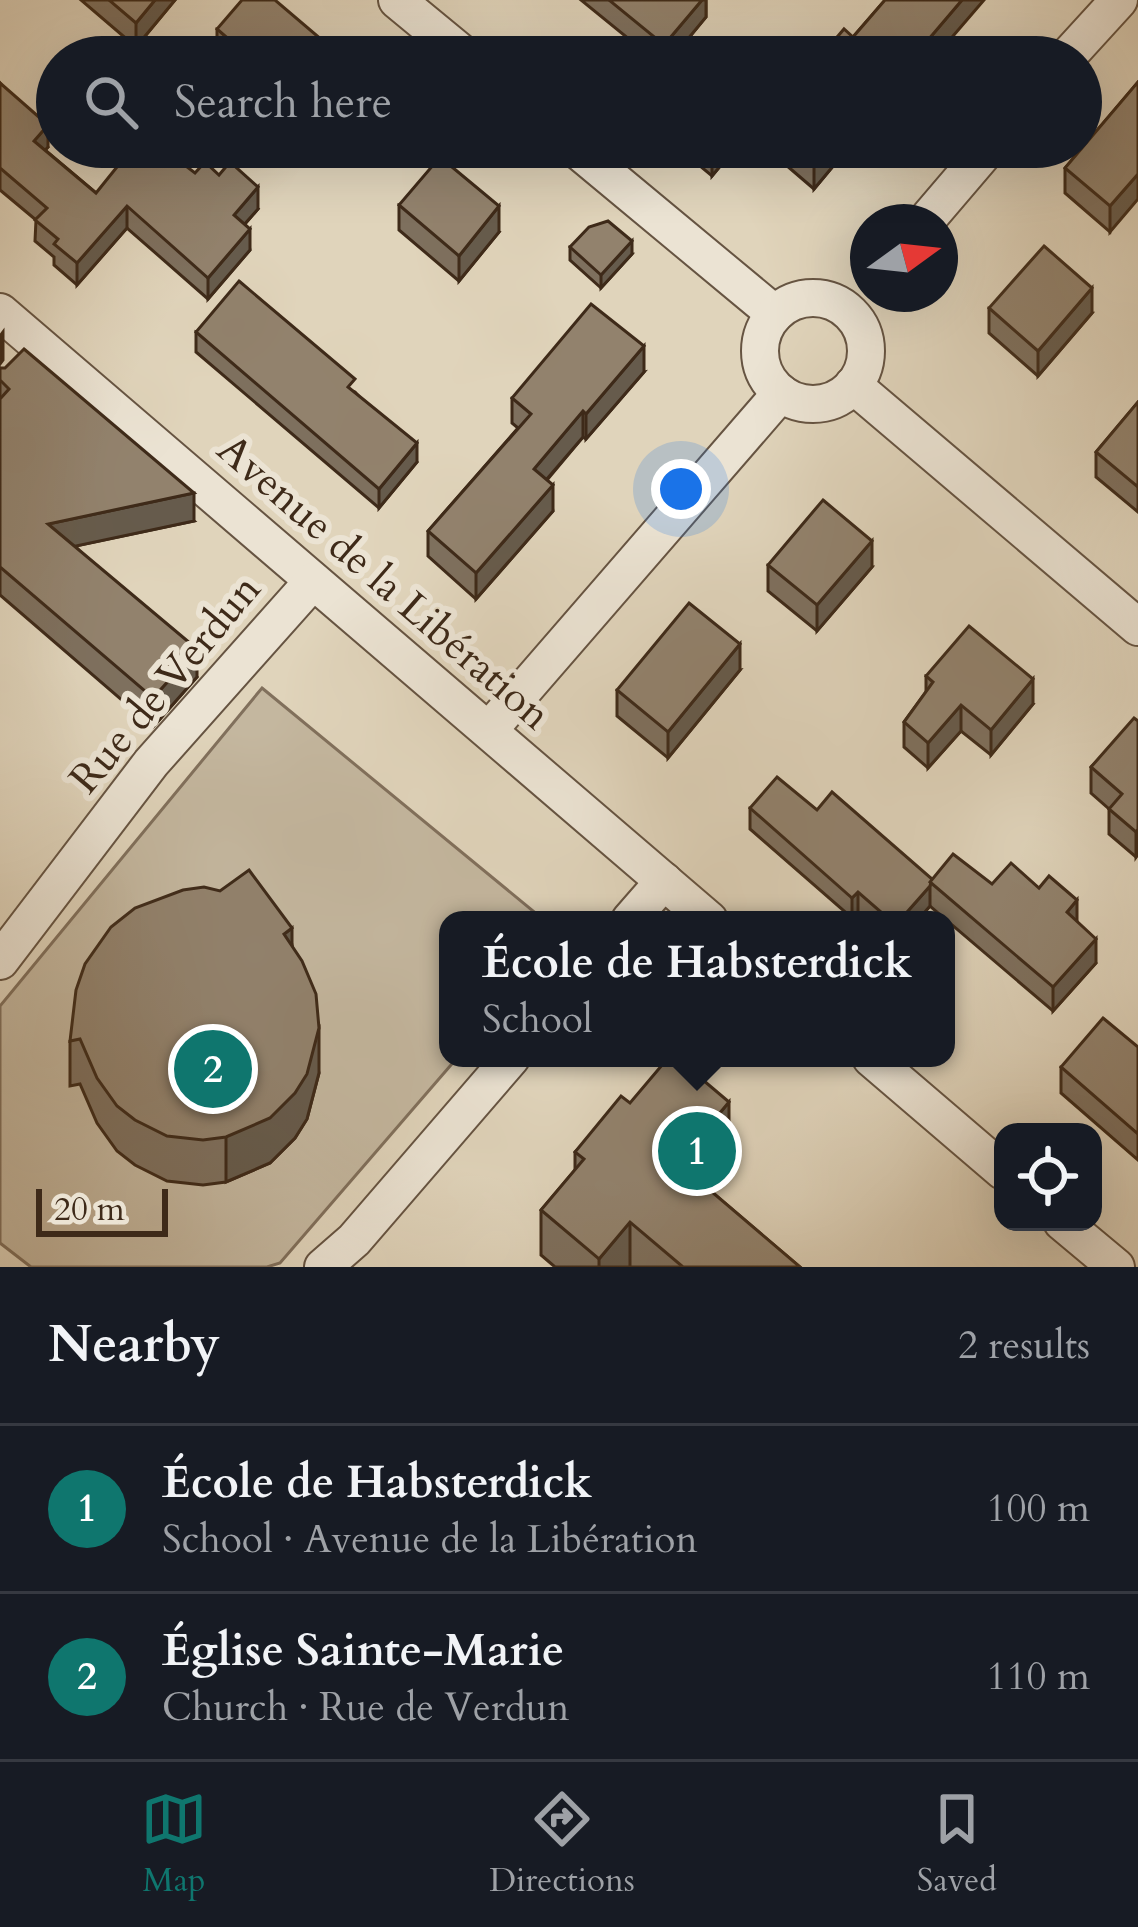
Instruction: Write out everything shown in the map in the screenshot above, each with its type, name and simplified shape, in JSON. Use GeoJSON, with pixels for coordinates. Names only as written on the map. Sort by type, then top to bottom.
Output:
{"type":"FeatureCollection","features":[{"type":"Feature","properties":{"kind":"street"},"geometry":{"type":"LineString","coordinates":[[397,0],[441,36]]}},
{"type":"Feature","properties":{"kind":"street"},"geometry":{"type":"LineString","coordinates":[[1086,36],[1119,0]]}},
{"type":"Feature","properties":{"kind":"street"},"geometry":{"type":"LineString","coordinates":[[599,168],[775,314]]}},
{"type":"Feature","properties":{"kind":"street"},"geometry":{"type":"LineString","coordinates":[[940,204],[971,168]]}},
{"type":"Feature","properties":{"kind":"street"},"geometry":{"type":"LineString","coordinates":[[850,299],[788,304],[775,314],[764,328],[760,346],[768,380],[781,393],[810,404],[826,402],[853,385],[866,355],[860,312]]}},
{"type":"Feature","properties":{"kind":"street","name":"Avenue de la Libération"},"geometry":{"type":"LineString","coordinates":[[0,312],[699,911]]}},
{"type":"Feature","properties":{"kind":"street"},"geometry":{"type":"LineString","coordinates":[[853,385],[1138,627]]}},
{"type":"Feature","properties":{"kind":"street"},"geometry":{"type":"LineString","coordinates":[[488,730],[781,393]]}},
{"type":"Feature","properties":{"kind":"street","name":"Rue de Verdun"},"geometry":{"type":"LineString","coordinates":[[0,961],[151,763],[313,581]]}},
{"type":"Feature","properties":{"kind":"street"},"geometry":{"type":"LineString","coordinates":[[638,911],[664,881]]}},
{"type":"Feature","properties":{"kind":"street"},"geometry":{"type":"LineString","coordinates":[[322,1267],[353,1240],[503,1067]]}},
{"type":"Feature","properties":{"kind":"street"},"geometry":{"type":"LineString","coordinates":[[882,1067],[994,1163]]}},
{"type":"Feature","properties":{"kind":"street"},"geometry":{"type":"LineString","coordinates":[[1073,1231],[1116,1267]]}},
{"type":"Feature","properties":{"kind":"shaded area"},"geometry":{"type":"Polygon","coordinates":[[[262,688],[533,911],[439,911],[439,1067],[449,1067],[280,1263],[267,1267],[31,1267],[0,1243],[0,1006],[262,688]]]}},
{"type":"Feature","properties":{"kind":"building"},"geometry":{"type":"Polygon","coordinates":[[[109,0],[155,0],[136,23],[109,0]]]}},
{"type":"Feature","properties":{"kind":"building"},"geometry":{"type":"Polygon","coordinates":[[[242,0],[275,0],[317,36],[225,36],[217,29],[242,0]]]}},
{"type":"Feature","properties":{"kind":"building"},"geometry":{"type":"Polygon","coordinates":[[[609,0],[702,0],[672,36],[653,36],[609,0]]]}},
{"type":"Feature","properties":{"kind":"building"},"geometry":{"type":"Polygon","coordinates":[[[885,0],[962,0],[931,36],[854,36],[885,0]]]}},
{"type":"Feature","properties":{"kind":"building"},"geometry":{"type":"Polygon","coordinates":[[[1138,82],[1138,174],[1110,206],[1065,168],[1102,168],[1102,124],[1138,82]]]}},
{"type":"Feature","properties":{"kind":"building"},"geometry":{"type":"Polygon","coordinates":[[[0,83],[36,114],[36,168],[66,168],[96,193],[116,168],[188,168],[195,173],[211,168],[219,175],[225,168],[237,168],[258,187],[234,215],[250,229],[208,278],[127,206],[77,263],[35,220],[47,208],[0,168],[0,83]]]}},
{"type":"Feature","properties":{"kind":"building"},"geometry":{"type":"Polygon","coordinates":[[[431,168],[453,168],[499,206],[459,256],[399,205],[431,168]]]}},
{"type":"Feature","properties":{"kind":"building"},"geometry":{"type":"Polygon","coordinates":[[[608,221],[632,241],[601,275],[570,247],[589,227],[608,221]]]}},
{"type":"Feature","properties":{"kind":"building"},"geometry":{"type":"Polygon","coordinates":[[[1044,246],[1092,288],[1038,351],[989,308],[1044,246]]]}},
{"type":"Feature","properties":{"kind":"building"},"geometry":{"type":"Polygon","coordinates":[[[239,281],[355,379],[348,387],[417,443],[379,489],[196,332],[239,281]]]}},
{"type":"Feature","properties":{"kind":"building"},"geometry":{"type":"Polygon","coordinates":[[[591,304],[644,346],[534,469],[553,485],[476,573],[428,531],[531,414],[512,398],[591,304]]]}},
{"type":"Feature","properties":{"kind":"building"},"geometry":{"type":"Polygon","coordinates":[[[24,349],[194,493],[48,524],[197,649],[153,698],[0,567],[0,399],[9,389],[0,380],[0,368],[24,349]]]}},
{"type":"Feature","properties":{"kind":"building"},"geometry":{"type":"Polygon","coordinates":[[[1138,402],[1138,487],[1096,452],[1138,402]]]}},
{"type":"Feature","properties":{"kind":"building"},"geometry":{"type":"Polygon","coordinates":[[[823,500],[872,541],[817,605],[768,565],[823,500]]]}},
{"type":"Feature","properties":{"kind":"building"},"geometry":{"type":"Polygon","coordinates":[[[689,603],[740,644],[668,732],[617,690],[689,603]]]}},
{"type":"Feature","properties":{"kind":"building"},"geometry":{"type":"Polygon","coordinates":[[[969,626],[1033,679],[991,730],[961,705],[928,743],[904,722],[933,682],[926,676],[969,626]]]}},
{"type":"Feature","properties":{"kind":"building"},"geometry":{"type":"Polygon","coordinates":[[[1134,718],[1138,721],[1136,832],[1109,809],[1122,794],[1091,767],[1134,718]]]}},
{"type":"Feature","properties":{"kind":"building"},"geometry":{"type":"Polygon","coordinates":[[[777,777],[817,810],[832,792],[932,879],[930,886],[908,911],[880,911],[858,892],[852,898],[750,808],[777,777]]]}},
{"type":"Feature","properties":{"kind":"building"},"geometry":{"type":"Polygon","coordinates":[[[953,854],[992,884],[1011,863],[1039,888],[1049,876],[1077,900],[1067,912],[1096,939],[1053,987],[930,882],[953,854]]]}},
{"type":"Feature","properties":{"kind":"building"},"geometry":{"type":"Polygon","coordinates":[[[249,870],[292,928],[284,934],[316,994],[319,1028],[307,1074],[270,1118],[226,1137],[167,1136],[117,1106],[97,1078],[80,1039],[70,1041],[76,990],[85,964],[111,927],[135,908],[183,890],[220,891],[249,870]]]}},
{"type":"Feature","properties":{"kind":"building"},"geometry":{"type":"Polygon","coordinates":[[[1103,1018],[1138,1047],[1138,1134],[1061,1067],[1103,1018]]]}},
{"type":"Feature","properties":{"kind":"building"},"geometry":{"type":"Polygon","coordinates":[[[660,1067],[688,1067],[729,1102],[678,1163],[800,1267],[683,1267],[630,1222],[599,1259],[541,1210],[584,1159],[575,1152],[621,1096],[630,1103],[660,1067]]]}},
{"type":"Feature","properties":{"kind":"place","name":"Église Sainte-Marie"},"geometry":{"type":"Point","coordinates":[213,1069]}},
{"type":"Feature","properties":{"kind":"place","name":"École de Habsterdick"},"geometry":{"type":"Point","coordinates":[697,1151]}}]}
